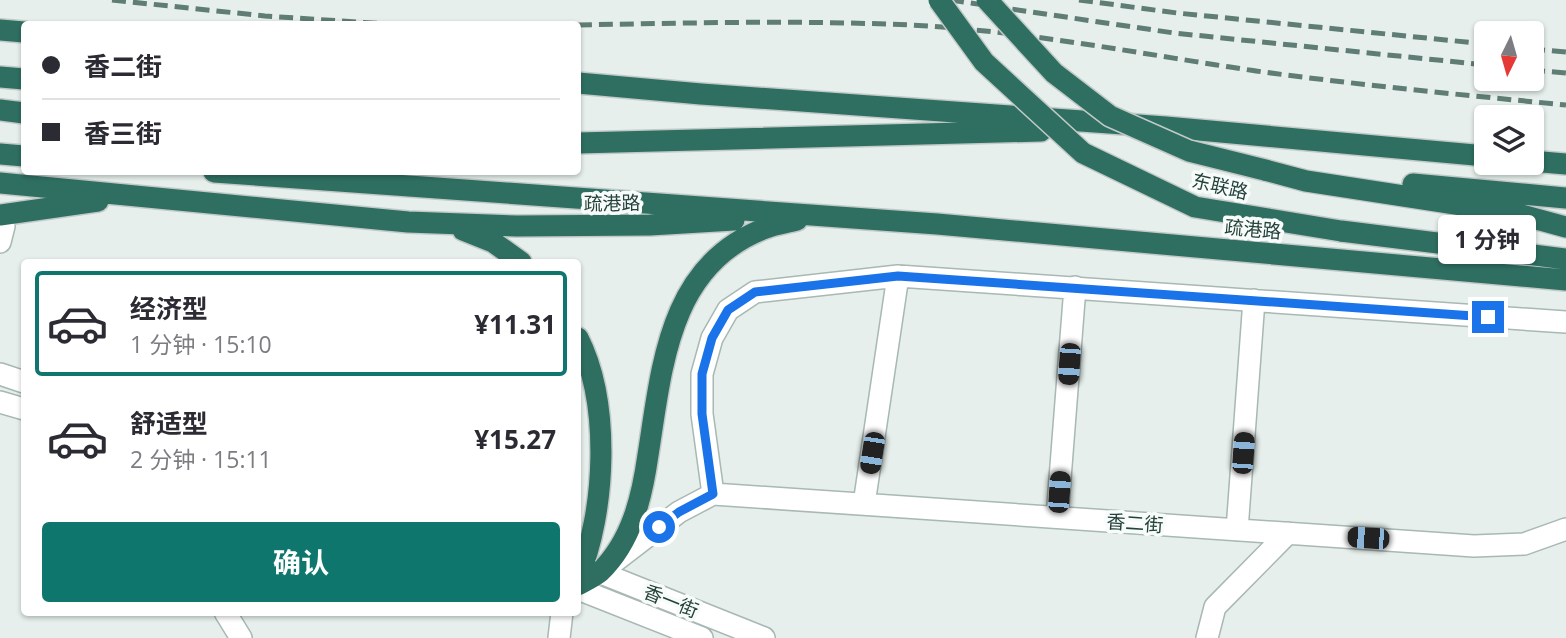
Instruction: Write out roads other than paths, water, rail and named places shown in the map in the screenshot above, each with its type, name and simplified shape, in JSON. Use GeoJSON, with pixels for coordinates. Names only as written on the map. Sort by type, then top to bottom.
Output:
{"type":"FeatureCollection","features":[{"type":"Feature","properties":{"kind":"highway","name":"东联路"},"geometry":{"type":"LineString","coordinates":[[939,0],[984,62],[1083,153],[1195,207],[1341,231],[1566,259]]}},
{"type":"Feature","properties":{"kind":"highway","name":"东联路"},"geometry":{"type":"LineString","coordinates":[[987,0],[1054,73],[1110,116],[1189,151],[1307,181],[1514,212],[1566,227]]}},
{"type":"Feature","properties":{"kind":"highway"},"geometry":{"type":"LineString","coordinates":[[0,30],[21,32]]}},
{"type":"Feature","properties":{"kind":"highway"},"geometry":{"type":"LineString","coordinates":[[0,77],[21,79]]}},
{"type":"Feature","properties":{"kind":"highway"},"geometry":{"type":"LineString","coordinates":[[581,83],[1166,127],[1474,155]]}},
{"type":"Feature","properties":{"kind":"highway"},"geometry":{"type":"LineString","coordinates":[[581,97],[701,94]]}},
{"type":"Feature","properties":{"kind":"highway"},"geometry":{"type":"LineString","coordinates":[[0,110],[21,113]]}},
{"type":"Feature","properties":{"kind":"highway"},"geometry":{"type":"LineString","coordinates":[[581,143],[1166,127]]}},
{"type":"Feature","properties":{"kind":"highway"},"geometry":{"type":"LineString","coordinates":[[0,153],[21,156]]}},
{"type":"Feature","properties":{"kind":"highway"},"geometry":{"type":"LineString","coordinates":[[1544,161],[1566,164]]}},
{"type":"Feature","properties":{"kind":"highway"},"geometry":{"type":"LineString","coordinates":[[1265,170],[1566,198]]}},
{"type":"Feature","properties":{"kind":"highway"},"geometry":{"type":"LineString","coordinates":[[273,175],[816,215]]}},
{"type":"Feature","properties":{"kind":"highway"},"geometry":{"type":"LineString","coordinates":[[0,183],[134,196]]}},
{"type":"Feature","properties":{"kind":"highway"},"geometry":{"type":"LineString","coordinates":[[1,228],[134,196]]}},
{"type":"Feature","properties":{"kind":"highway","name":"疏港路"},"geometry":{"type":"LineString","coordinates":[[134,196],[408,222],[517,226],[650,225],[816,215],[1566,280]]}},
{"type":"Feature","properties":{"kind":"highway"},"geometry":{"type":"LineString","coordinates":[[582,576],[622,543],[633,521],[643,489],[664,355],[678,312],[697,280],[725,250],[765,228],[816,215]]}},
{"type":"Feature","properties":{"kind":"highway"},"geometry":{"type":"LineString","coordinates":[[449,224],[493,242],[517,259]]}},
{"type":"Feature","properties":{"kind":"highway"},"geometry":{"type":"LineString","coordinates":[[581,348],[594,390],[600,427],[601,458],[599,489],[582,576]]}},
{"type":"Feature","properties":{"kind":"street"},"geometry":{"type":"LineString","coordinates":[[582,576],[679,512],[713,494],[702,414],[702,374],[712,338],[728,310],[755,292],[898,276],[1566,322]]}},
{"type":"Feature","properties":{"kind":"street"},"geometry":{"type":"LineString","coordinates":[[864,504],[898,276]]}},
{"type":"Feature","properties":{"kind":"street"},"geometry":{"type":"LineString","coordinates":[[1057,517],[1075,287]]}},
{"type":"Feature","properties":{"kind":"street"},"geometry":{"type":"LineString","coordinates":[[1237,530],[1254,300]]}},
{"type":"Feature","properties":{"kind":"street"},"geometry":{"type":"LineString","coordinates":[[0,374],[21,381]]}},
{"type":"Feature","properties":{"kind":"street"},"geometry":{"type":"LineString","coordinates":[[0,402],[21,408]]}},
{"type":"Feature","properties":{"kind":"street","name":"香二街"},"geometry":{"type":"LineString","coordinates":[[713,494],[1474,546],[1524,544],[1566,529]]}},
{"type":"Feature","properties":{"kind":"street"},"geometry":{"type":"LineString","coordinates":[[1206,638],[1215,607],[1288,533]]}},
{"type":"Feature","properties":{"kind":"street","name":"香一街"},"geometry":{"type":"LineString","coordinates":[[582,576],[702,638]]}},
{"type":"Feature","properties":{"kind":"street","name":"香一街"},"geometry":{"type":"LineString","coordinates":[[582,576],[764,638]]}},
{"type":"Feature","properties":{"kind":"street"},"geometry":{"type":"LineString","coordinates":[[227,616],[241,638]]}},
{"type":"Feature","properties":{"kind":"street"},"geometry":{"type":"LineString","coordinates":[[559,638],[562,616]]}},
{"type":"Feature","properties":{"kind":"railway"},"geometry":{"type":"LineString","coordinates":[[112,0],[342,21]]}},
{"type":"Feature","properties":{"kind":"railway"},"geometry":{"type":"LineString","coordinates":[[950,0],[1174,33],[1474,64]]}},
{"type":"Feature","properties":{"kind":"railway"},"geometry":{"type":"LineString","coordinates":[[1079,0],[1177,13],[1474,43]]}},
{"type":"Feature","properties":{"kind":"railway"},"geometry":{"type":"LineString","coordinates":[[581,25],[786,22],[954,28],[1041,38],[1295,76],[1566,105]]}},
{"type":"Feature","properties":{"kind":"railway"},"geometry":{"type":"LineString","coordinates":[[1544,50],[1566,52]]}},
{"type":"Feature","properties":{"kind":"railway"},"geometry":{"type":"LineString","coordinates":[[1544,71],[1566,73]]}}]}
